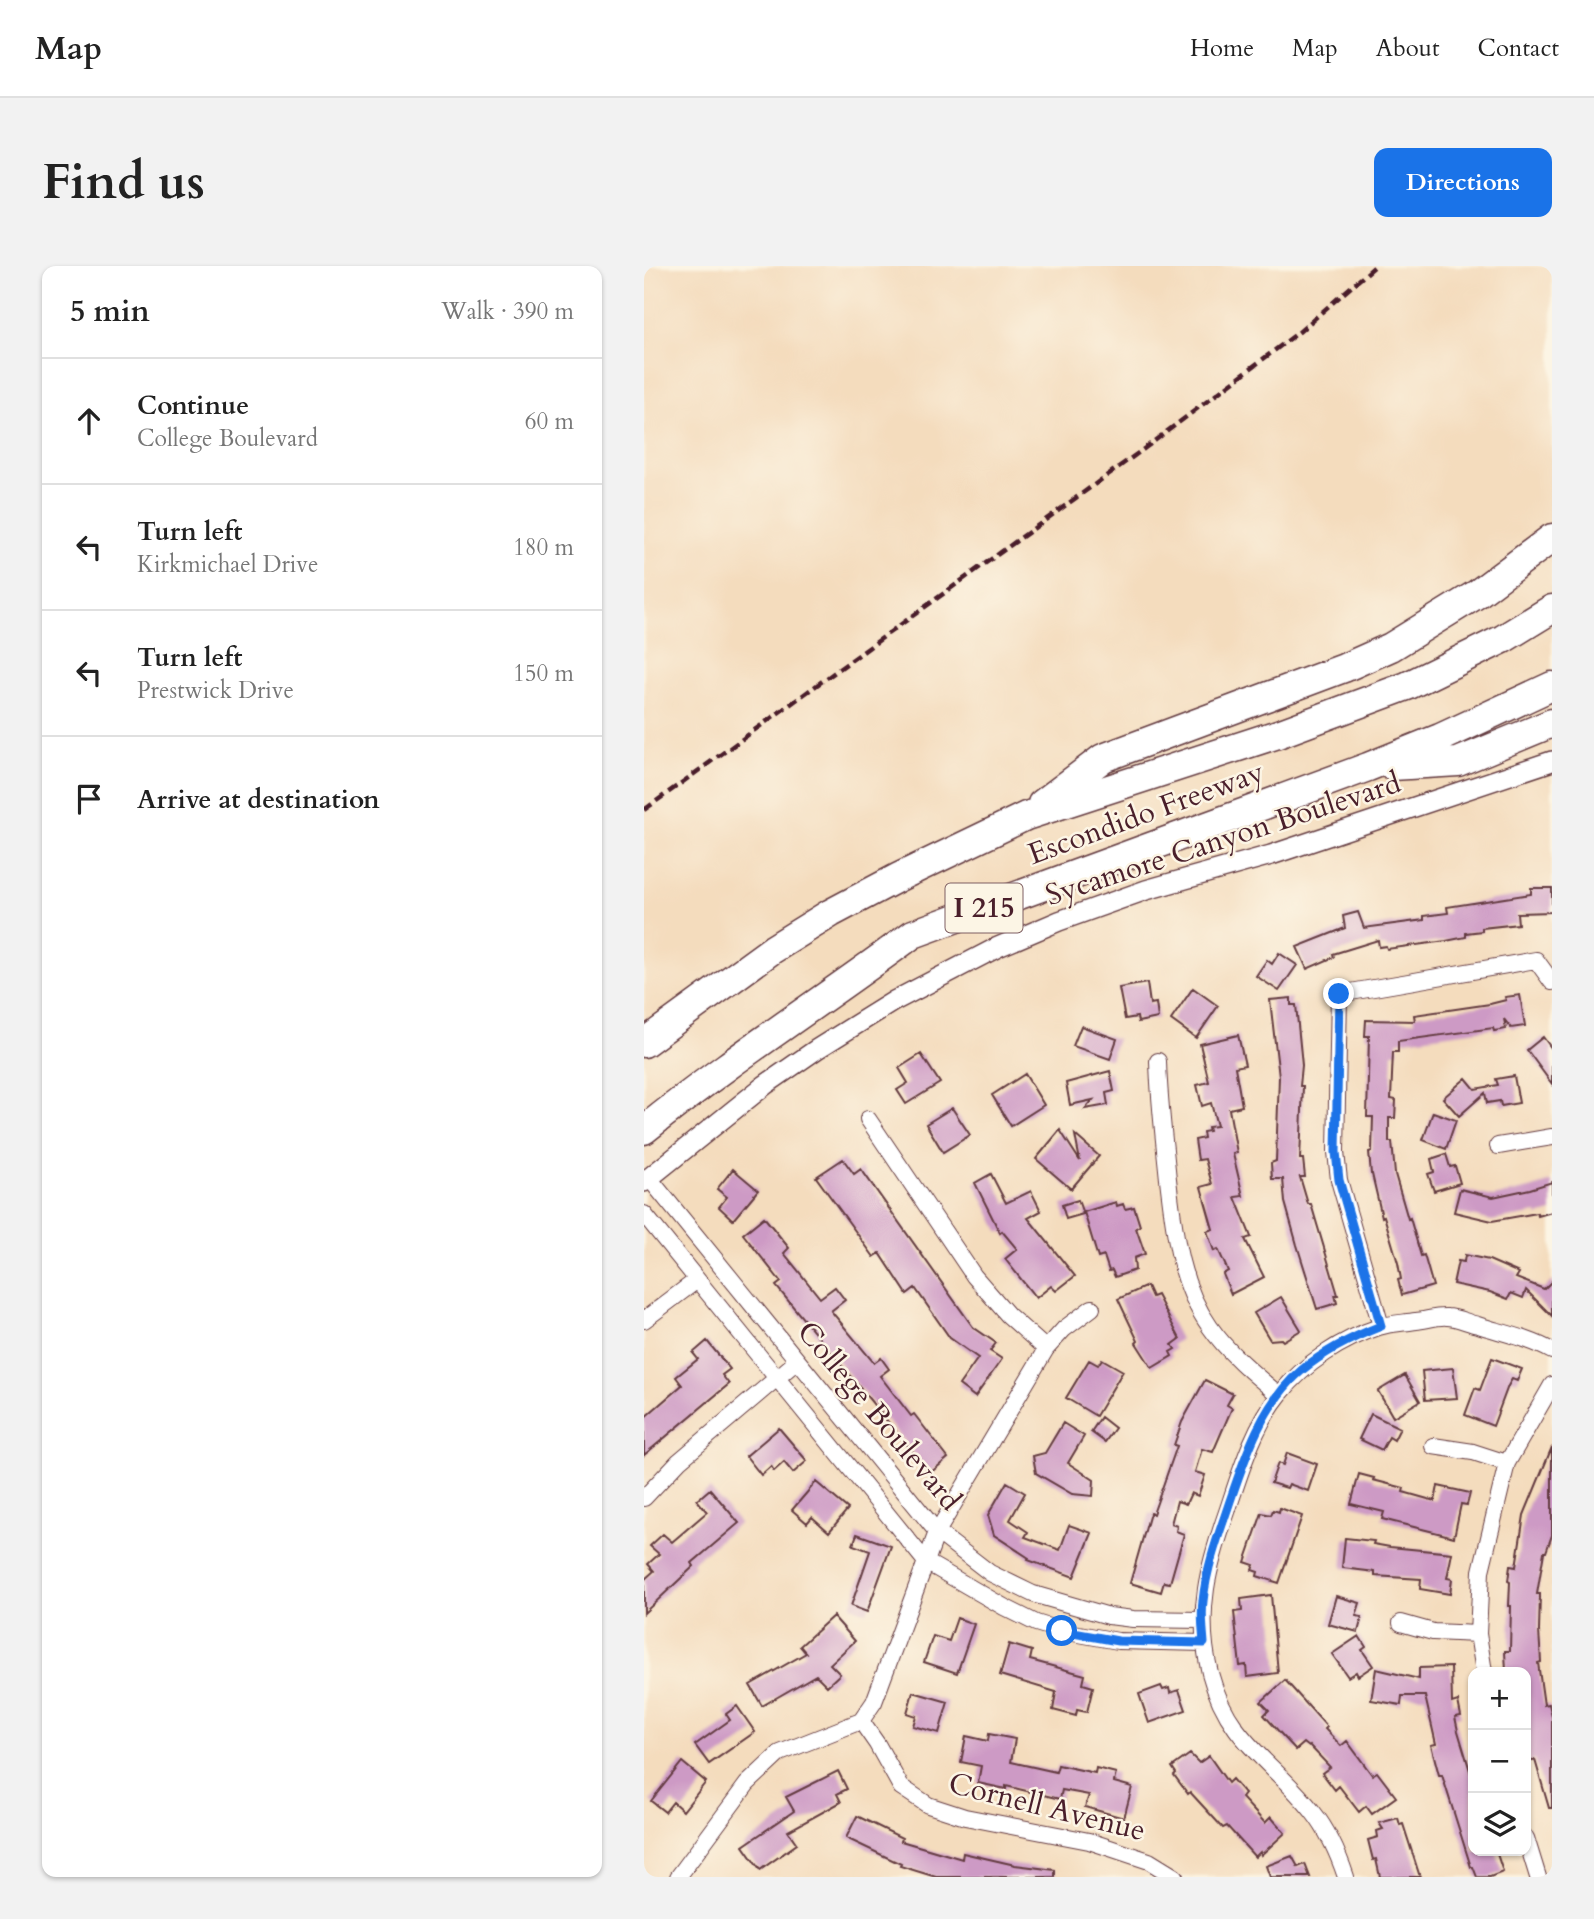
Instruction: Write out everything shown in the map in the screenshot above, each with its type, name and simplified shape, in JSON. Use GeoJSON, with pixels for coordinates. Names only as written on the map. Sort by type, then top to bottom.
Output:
{"type":"FeatureCollection","features":[{"type":"Feature","properties":{"kind":"highway"},"geometry":{"type":"LineString","coordinates":[[1026,816],[1103,758],[1344,668],[1391,647],[1477,594],[1552,538]]}},
{"type":"Feature","properties":{"kind":"highway","name":"Escondido Freeway"},"geometry":{"type":"LineString","coordinates":[[644,1043],[773,949],[831,913],[1026,816],[1278,733],[1407,686],[1503,639],[1552,609]]}},
{"type":"Feature","properties":{"kind":"highway","name":"Escondido Freeway"},"geometry":{"type":"LineString","coordinates":[[644,1130],[704,1081],[913,934],[1368,767],[1440,738],[1552,686]]}},
{"type":"Feature","properties":{"kind":"highway"},"geometry":{"type":"LineString","coordinates":[[1368,767],[1458,762],[1552,723]]}},
{"type":"Feature","properties":{"kind":"street","name":"Sycamore Canyon Boulevard"},"geometry":{"type":"LineString","coordinates":[[646,1180],[765,1085],[817,1049],[894,1001],[998,947],[1154,887],[1271,855],[1552,761]]}},
{"type":"Feature","properties":{"kind":"street"},"geometry":{"type":"LineString","coordinates":[[1381,1326],[1338,1171],[1336,1152],[1339,994],[1536,960],[1552,982]]}},
{"type":"Feature","properties":{"kind":"street"},"geometry":{"type":"LineString","coordinates":[[1158,1061],[1160,1106],[1175,1239],[1181,1263],[1209,1326],[1232,1352],[1279,1395]]}},
{"type":"Feature","properties":{"kind":"street"},"geometry":{"type":"LineString","coordinates":[[868,1119],[974,1276],[1008,1315],[1046,1349]]}},
{"type":"Feature","properties":{"kind":"street"},"geometry":{"type":"LineString","coordinates":[[1498,1146],[1552,1137]]}},
{"type":"Feature","properties":{"kind":"street","name":"College Boulevard"},"geometry":{"type":"LineString","coordinates":[[646,1180],[937,1532],[990,1573],[1033,1594],[1109,1616],[1202,1620]]}},
{"type":"Feature","properties":{"kind":"street","name":"College Boulevard"},"geometry":{"type":"LineString","coordinates":[[644,1214],[926,1562],[1004,1607],[1036,1623],[1062,1631],[1118,1641],[1204,1643]]}},
{"type":"Feature","properties":{"kind":"street"},"geometry":{"type":"LineString","coordinates":[[644,1320],[697,1280]]}},
{"type":"Feature","properties":{"kind":"street"},"geometry":{"type":"LineString","coordinates":[[678,1877],[747,1784],[780,1753],[860,1721],[874,1702],[937,1532],[1046,1349],[1064,1329],[1092,1308]]}},
{"type":"Feature","properties":{"kind":"street"},"geometry":{"type":"LineString","coordinates":[[1346,1877],[1329,1836],[1313,1812],[1231,1723],[1211,1676],[1204,1643],[1203,1601],[1211,1558],[1241,1469],[1259,1428],[1279,1395],[1301,1370],[1327,1352],[1381,1326],[1447,1317],[1537,1342],[1552,1352]]}},
{"type":"Feature","properties":{"kind":"street"},"geometry":{"type":"LineString","coordinates":[[644,1498],[679,1461],[797,1362]]}},
{"type":"Feature","properties":{"kind":"street"},"geometry":{"type":"LineString","coordinates":[[1483,1667],[1478,1634],[1481,1571],[1507,1463],[1552,1385]]}},
{"type":"Feature","properties":{"kind":"street"},"geometry":{"type":"LineString","coordinates":[[1433,1446],[1473,1452],[1507,1463]]}},
{"type":"Feature","properties":{"kind":"street"},"geometry":{"type":"LineString","coordinates":[[1401,1623],[1433,1632],[1478,1634]]}},
{"type":"Feature","properties":{"kind":"street","name":"Cornell Avenue"},"geometry":{"type":"LineString","coordinates":[[860,1721],[877,1744],[901,1787],[928,1805],[965,1817],[1089,1841],[1149,1861],[1175,1877]]}},
{"type":"Feature","properties":{"kind":"street"},"geometry":{"type":"LineString","coordinates":[[1531,1854],[1538,1877]]}},
{"type":"Feature","properties":{"kind":"building"},"geometry":{"type":"Polygon","coordinates":[[[1531,888],[1552,888],[1552,912],[1517,913],[1518,924],[1482,928],[1482,931],[1466,933],[1466,937],[1446,941],[1387,949],[1386,946],[1379,947],[1378,940],[1333,954],[1334,957],[1307,969],[1297,947],[1345,928],[1343,916],[1358,912],[1364,928],[1424,920],[1424,916],[1448,913],[1447,907],[1531,894],[1531,888]]]}},
{"type":"Feature","properties":{"kind":"building"},"geometry":{"type":"Polygon","coordinates":[[[1279,953],[1297,965],[1279,991],[1256,976],[1267,960],[1272,964],[1279,953]]]}},
{"type":"Feature","properties":{"kind":"building"},"geometry":{"type":"Polygon","coordinates":[[[1147,983],[1150,1004],[1156,1003],[1158,1018],[1138,1022],[1137,1017],[1125,1019],[1119,988],[1147,983]]]}},
{"type":"Feature","properties":{"kind":"building"},"geometry":{"type":"Polygon","coordinates":[[[1193,988],[1218,1006],[1196,1038],[1171,1020],[1193,988]]]}},
{"type":"Feature","properties":{"kind":"building"},"geometry":{"type":"Polygon","coordinates":[[[1520,995],[1525,1026],[1511,1028],[1504,1019],[1506,1029],[1494,1031],[1493,1028],[1398,1041],[1398,1052],[1393,1052],[1391,1099],[1396,1100],[1395,1118],[1389,1118],[1389,1142],[1392,1142],[1395,1174],[1408,1219],[1410,1218],[1421,1256],[1424,1255],[1433,1286],[1402,1295],[1398,1280],[1401,1279],[1398,1263],[1371,1174],[1369,1152],[1372,1151],[1373,1117],[1367,1117],[1369,1036],[1365,1036],[1366,1020],[1415,1021],[1414,1015],[1490,1004],[1506,1000],[1505,997],[1520,995]]]}},
{"type":"Feature","properties":{"kind":"building"},"geometry":{"type":"Polygon","coordinates":[[[1291,998],[1291,1005],[1296,1005],[1302,1065],[1300,1159],[1303,1159],[1305,1177],[1300,1177],[1308,1204],[1311,1204],[1338,1295],[1335,1295],[1337,1303],[1317,1309],[1285,1202],[1283,1179],[1272,1179],[1271,1163],[1276,1161],[1279,1077],[1270,1000],[1291,998]]]}},
{"type":"Feature","properties":{"kind":"building"},"geometry":{"type":"Polygon","coordinates":[[[1081,1026],[1117,1039],[1110,1059],[1073,1046],[1081,1026]]]}},
{"type":"Feature","properties":{"kind":"building"},"geometry":{"type":"Polygon","coordinates":[[[1238,1035],[1245,1065],[1235,1067],[1242,1106],[1229,1109],[1237,1153],[1233,1154],[1243,1196],[1235,1197],[1251,1237],[1245,1239],[1264,1277],[1231,1294],[1223,1274],[1228,1271],[1218,1249],[1214,1251],[1207,1231],[1213,1229],[1201,1187],[1212,1184],[1205,1159],[1198,1160],[1195,1140],[1204,1138],[1203,1132],[1209,1131],[1208,1127],[1217,1126],[1211,1103],[1202,1106],[1197,1085],[1209,1082],[1200,1044],[1238,1035]]]}},
{"type":"Feature","properties":{"kind":"building"},"geometry":{"type":"Polygon","coordinates":[[[1543,1037],[1552,1049],[1552,1084],[1527,1050],[1543,1037]]]}},
{"type":"Feature","properties":{"kind":"building"},"geometry":{"type":"Polygon","coordinates":[[[921,1054],[940,1083],[906,1104],[897,1090],[908,1083],[899,1068],[921,1054]]]}},
{"type":"Feature","properties":{"kind":"building"},"geometry":{"type":"Polygon","coordinates":[[[1110,1071],[1114,1091],[1106,1093],[1108,1105],[1085,1109],[1093,1100],[1070,1105],[1066,1083],[1110,1071]]]}},
{"type":"Feature","properties":{"kind":"building"},"geometry":{"type":"Polygon","coordinates":[[[1025,1074],[1044,1105],[1011,1126],[992,1095],[1025,1074]]]}},
{"type":"Feature","properties":{"kind":"building"},"geometry":{"type":"Polygon","coordinates":[[[1514,1076],[1519,1103],[1501,1106],[1500,1101],[1487,1103],[1485,1093],[1459,1116],[1443,1098],[1466,1078],[1475,1089],[1498,1085],[1496,1079],[1514,1076]]]}},
{"type":"Feature","properties":{"kind":"building"},"geometry":{"type":"Polygon","coordinates":[[[952,1108],[970,1135],[943,1152],[926,1124],[952,1108]]]}},
{"type":"Feature","properties":{"kind":"building"},"geometry":{"type":"Polygon","coordinates":[[[1433,1112],[1456,1120],[1446,1149],[1423,1140],[1433,1112]]]}},
{"type":"Feature","properties":{"kind":"building"},"geometry":{"type":"Polygon","coordinates":[[[1060,1130],[1080,1161],[1075,1135],[1099,1156],[1071,1189],[1036,1159],[1060,1130]]]}},
{"type":"Feature","properties":{"kind":"building"},"geometry":{"type":"Polygon","coordinates":[[[1446,1154],[1450,1167],[1455,1166],[1460,1183],[1434,1191],[1428,1174],[1434,1172],[1431,1159],[1446,1154]]]}},
{"type":"Feature","properties":{"kind":"building"},"geometry":{"type":"Polygon","coordinates":[[[843,1159],[854,1174],[861,1169],[973,1327],[996,1343],[990,1351],[1002,1359],[975,1397],[959,1385],[978,1358],[950,1338],[915,1288],[907,1294],[880,1253],[874,1257],[816,1177],[843,1159]]]}},
{"type":"Feature","properties":{"kind":"building"},"geometry":{"type":"Polygon","coordinates":[[[733,1169],[758,1190],[733,1220],[719,1207],[727,1197],[717,1189],[733,1169]]]}},
{"type":"Feature","properties":{"kind":"building"},"geometry":{"type":"Polygon","coordinates":[[[991,1174],[1006,1203],[1031,1191],[1041,1211],[1028,1218],[1075,1276],[1056,1291],[1051,1286],[1036,1298],[1005,1259],[1017,1249],[1002,1231],[1000,1233],[975,1183],[991,1174]]]}},
{"type":"Feature","properties":{"kind":"building"},"geometry":{"type":"Polygon","coordinates":[[[1552,1182],[1552,1212],[1492,1221],[1454,1212],[1460,1189],[1493,1197],[1552,1182]]]}},
{"type":"Feature","properties":{"kind":"building"},"geometry":{"type":"Polygon","coordinates":[[[1078,1200],[1083,1214],[1066,1219],[1062,1205],[1078,1200]]]}},
{"type":"Feature","properties":{"kind":"building"},"geometry":{"type":"Polygon","coordinates":[[[1116,1202],[1117,1206],[1123,1204],[1125,1209],[1134,1207],[1140,1226],[1136,1228],[1145,1254],[1134,1258],[1135,1270],[1115,1277],[1112,1270],[1109,1271],[1104,1256],[1098,1258],[1084,1212],[1116,1202]]]}},
{"type":"Feature","properties":{"kind":"building"},"geometry":{"type":"Polygon","coordinates":[[[764,1217],[789,1248],[784,1253],[820,1298],[835,1287],[845,1300],[831,1311],[874,1363],[881,1358],[889,1369],[880,1376],[948,1458],[930,1473],[776,1286],[781,1282],[743,1234],[764,1217]]]}},
{"type":"Feature","properties":{"kind":"building"},"geometry":{"type":"Polygon","coordinates":[[[1465,1255],[1489,1260],[1519,1273],[1516,1278],[1544,1289],[1552,1281],[1552,1316],[1526,1290],[1523,1298],[1511,1293],[1508,1299],[1453,1284],[1458,1261],[1464,1262],[1465,1255]]]}},
{"type":"Feature","properties":{"kind":"building"},"geometry":{"type":"Polygon","coordinates":[[[1147,1286],[1152,1297],[1157,1295],[1180,1339],[1172,1345],[1175,1349],[1170,1352],[1172,1356],[1152,1368],[1136,1343],[1138,1341],[1118,1299],[1147,1286]]]}},
{"type":"Feature","properties":{"kind":"building"},"geometry":{"type":"Polygon","coordinates":[[[1281,1297],[1301,1330],[1283,1341],[1270,1340],[1254,1313],[1281,1297]]]}},
{"type":"Feature","properties":{"kind":"building"},"geometry":{"type":"Polygon","coordinates":[[[707,1341],[730,1369],[722,1375],[729,1384],[644,1455],[644,1418],[682,1385],[676,1377],[698,1359],[693,1353],[707,1341]]]}},
{"type":"Feature","properties":{"kind":"building"},"geometry":{"type":"Polygon","coordinates":[[[1492,1358],[1522,1369],[1517,1381],[1512,1379],[1508,1386],[1493,1426],[1465,1415],[1475,1388],[1480,1390],[1492,1358]]]}},
{"type":"Feature","properties":{"kind":"building"},"geometry":{"type":"Polygon","coordinates":[[[1102,1359],[1123,1371],[1096,1416],[1066,1398],[1089,1360],[1098,1365],[1102,1359]]]}},
{"type":"Feature","properties":{"kind":"building"},"geometry":{"type":"Polygon","coordinates":[[[1453,1368],[1457,1398],[1425,1400],[1422,1371],[1453,1368]]]}},
{"type":"Feature","properties":{"kind":"building"},"geometry":{"type":"Polygon","coordinates":[[[1405,1375],[1420,1401],[1393,1417],[1378,1391],[1405,1375]]]}},
{"type":"Feature","properties":{"kind":"building"},"geometry":{"type":"Polygon","coordinates":[[[1205,1380],[1233,1394],[1227,1405],[1232,1408],[1213,1452],[1202,1449],[1195,1472],[1205,1475],[1198,1496],[1191,1493],[1186,1504],[1177,1501],[1171,1524],[1177,1526],[1176,1531],[1184,1534],[1170,1583],[1164,1582],[1161,1592],[1130,1583],[1150,1513],[1153,1514],[1177,1446],[1174,1445],[1182,1422],[1205,1380]]]}},
{"type":"Feature","properties":{"kind":"building"},"geometry":{"type":"Polygon","coordinates":[[[1371,1414],[1400,1428],[1394,1440],[1389,1437],[1382,1450],[1359,1439],[1371,1414]]]}},
{"type":"Feature","properties":{"kind":"building"},"geometry":{"type":"Polygon","coordinates":[[[1101,1417],[1115,1428],[1105,1442],[1091,1432],[1101,1417]]]}},
{"type":"Feature","properties":{"kind":"building"},"geometry":{"type":"Polygon","coordinates":[[[1063,1423],[1084,1436],[1068,1463],[1094,1480],[1093,1496],[1072,1494],[1036,1473],[1033,1456],[1045,1453],[1063,1423]]]}},
{"type":"Feature","properties":{"kind":"building"},"geometry":{"type":"Polygon","coordinates":[[[779,1428],[807,1461],[793,1473],[784,1462],[774,1471],[771,1466],[761,1475],[746,1456],[779,1428]]]}},
{"type":"Feature","properties":{"kind":"building"},"geometry":{"type":"Polygon","coordinates":[[[1552,1447],[1552,1535],[1544,1552],[1537,1594],[1540,1594],[1541,1662],[1538,1663],[1544,1705],[1549,1704],[1552,1717],[1552,1808],[1549,1808],[1535,1760],[1531,1761],[1531,1667],[1506,1667],[1505,1651],[1510,1651],[1511,1606],[1508,1581],[1510,1566],[1516,1567],[1524,1515],[1552,1447]]]}},
{"type":"Feature","properties":{"kind":"building"},"geometry":{"type":"Polygon","coordinates":[[[1287,1453],[1317,1464],[1308,1491],[1289,1484],[1287,1488],[1271,1483],[1278,1463],[1283,1465],[1287,1453]]]}},
{"type":"Feature","properties":{"kind":"building"},"geometry":{"type":"Polygon","coordinates":[[[1359,1474],[1404,1488],[1403,1492],[1435,1501],[1438,1486],[1470,1493],[1467,1505],[1461,1504],[1454,1537],[1382,1519],[1384,1512],[1351,1504],[1359,1474]]]}},
{"type":"Feature","properties":{"kind":"building"},"geometry":{"type":"Polygon","coordinates":[[[816,1482],[848,1509],[829,1532],[812,1517],[807,1523],[792,1510],[816,1482]]]}},
{"type":"Feature","properties":{"kind":"building"},"geometry":{"type":"Polygon","coordinates":[[[1007,1482],[1025,1493],[1010,1520],[1028,1532],[1025,1537],[1060,1550],[1069,1525],[1092,1533],[1074,1577],[1028,1560],[1029,1558],[994,1535],[988,1515],[1007,1482]]]}},
{"type":"Feature","properties":{"kind":"building"},"geometry":{"type":"Polygon","coordinates":[[[710,1489],[739,1523],[692,1563],[694,1566],[644,1613],[644,1580],[654,1571],[648,1564],[659,1554],[650,1546],[663,1534],[672,1542],[707,1512],[697,1500],[710,1489]]]}},
{"type":"Feature","properties":{"kind":"building"},"geometry":{"type":"Polygon","coordinates":[[[1280,1508],[1302,1516],[1279,1583],[1257,1576],[1258,1572],[1252,1570],[1254,1565],[1245,1562],[1262,1513],[1271,1515],[1273,1510],[1279,1512],[1280,1508]]]}},
{"type":"Feature","properties":{"kind":"building"},"geometry":{"type":"Polygon","coordinates":[[[857,1534],[891,1546],[867,1612],[851,1606],[870,1551],[853,1545],[857,1534]]]}},
{"type":"Feature","properties":{"kind":"building"},"geometry":{"type":"Polygon","coordinates":[[[1345,1538],[1374,1541],[1373,1544],[1390,1547],[1452,1553],[1447,1578],[1452,1579],[1450,1594],[1420,1589],[1421,1579],[1375,1576],[1375,1572],[1342,1568],[1345,1538]]]}},
{"type":"Feature","properties":{"kind":"building"},"geometry":{"type":"Polygon","coordinates":[[[1271,1595],[1278,1673],[1247,1677],[1246,1665],[1240,1666],[1234,1612],[1242,1611],[1241,1599],[1271,1595]]]}},
{"type":"Feature","properties":{"kind":"building"},"geometry":{"type":"Polygon","coordinates":[[[1336,1596],[1360,1603],[1356,1616],[1362,1617],[1358,1632],[1328,1624],[1336,1596]]]}},
{"type":"Feature","properties":{"kind":"building"},"geometry":{"type":"Polygon","coordinates":[[[833,1616],[855,1641],[830,1664],[840,1674],[827,1686],[816,1675],[762,1706],[750,1685],[806,1653],[800,1646],[833,1616]]]}},
{"type":"Feature","properties":{"kind":"building"},"geometry":{"type":"Polygon","coordinates":[[[957,1618],[974,1624],[957,1673],[924,1662],[933,1636],[949,1641],[957,1618]]]}},
{"type":"Feature","properties":{"kind":"building"},"geometry":{"type":"Polygon","coordinates":[[[1359,1636],[1366,1647],[1362,1650],[1373,1666],[1358,1676],[1356,1672],[1348,1677],[1332,1654],[1359,1636]]]}},
{"type":"Feature","properties":{"kind":"building"},"geometry":{"type":"Polygon","coordinates":[[[1009,1644],[1032,1651],[1030,1660],[1085,1675],[1083,1684],[1093,1687],[1087,1712],[1077,1710],[1076,1716],[1053,1710],[1056,1692],[1000,1675],[1009,1644]]]}},
{"type":"Feature","properties":{"kind":"building"},"geometry":{"type":"Polygon","coordinates":[[[1451,1667],[1452,1703],[1458,1701],[1461,1716],[1455,1717],[1468,1764],[1468,1856],[1498,1856],[1503,1872],[1490,1877],[1477,1877],[1471,1867],[1442,1775],[1439,1775],[1431,1745],[1436,1744],[1425,1696],[1402,1696],[1401,1705],[1371,1700],[1376,1669],[1419,1679],[1419,1668],[1451,1667]]]}},
{"type":"Feature","properties":{"kind":"building"},"geometry":{"type":"Polygon","coordinates":[[[1285,1680],[1341,1746],[1347,1741],[1372,1775],[1377,1772],[1396,1797],[1372,1814],[1366,1806],[1359,1812],[1339,1786],[1335,1790],[1322,1773],[1330,1767],[1310,1746],[1304,1743],[1296,1750],[1264,1715],[1269,1710],[1261,1702],[1285,1680]]]}},
{"type":"Feature","properties":{"kind":"building"},"geometry":{"type":"Polygon","coordinates":[[[1161,1686],[1163,1690],[1169,1688],[1170,1693],[1179,1690],[1186,1710],[1149,1723],[1139,1694],[1161,1686]]]}},
{"type":"Feature","properties":{"kind":"building"},"geometry":{"type":"Polygon","coordinates":[[[913,1692],[948,1702],[939,1733],[913,1726],[916,1716],[907,1713],[913,1692]]]}},
{"type":"Feature","properties":{"kind":"building"},"geometry":{"type":"Polygon","coordinates":[[[737,1706],[755,1732],[709,1764],[695,1745],[730,1720],[726,1714],[737,1706]]]}},
{"type":"Feature","properties":{"kind":"building"},"geometry":{"type":"Polygon","coordinates":[[[989,1734],[1015,1739],[1011,1762],[1056,1772],[1058,1765],[1095,1773],[1096,1768],[1116,1773],[1114,1782],[1132,1787],[1124,1818],[1085,1807],[1089,1795],[1062,1790],[1060,1799],[1006,1786],[1006,1789],[978,1783],[981,1766],[961,1762],[966,1736],[988,1741],[989,1734]]]}},
{"type":"Feature","properties":{"kind":"building"},"geometry":{"type":"Polygon","coordinates":[[[1190,1754],[1199,1763],[1209,1756],[1228,1783],[1232,1779],[1245,1794],[1242,1798],[1265,1823],[1271,1817],[1285,1833],[1261,1855],[1260,1852],[1255,1857],[1227,1826],[1223,1828],[1190,1792],[1188,1794],[1174,1775],[1176,1773],[1172,1767],[1190,1754]]]}},
{"type":"Feature","properties":{"kind":"building"},"geometry":{"type":"Polygon","coordinates":[[[682,1762],[706,1782],[683,1811],[673,1802],[665,1812],[651,1801],[682,1762]]]}},
{"type":"Feature","properties":{"kind":"building"},"geometry":{"type":"Polygon","coordinates":[[[838,1771],[847,1789],[837,1794],[841,1802],[788,1831],[797,1844],[760,1870],[743,1846],[794,1811],[786,1797],[838,1771]]]}},
{"type":"Feature","properties":{"kind":"building"},"geometry":{"type":"Polygon","coordinates":[[[857,1816],[902,1838],[901,1841],[962,1859],[963,1853],[1015,1865],[1055,1870],[1055,1877],[936,1877],[900,1866],[901,1864],[846,1838],[857,1816]]]}},
{"type":"Feature","properties":{"kind":"building"},"geometry":{"type":"Polygon","coordinates":[[[1398,1818],[1400,1825],[1403,1824],[1420,1877],[1380,1877],[1376,1859],[1373,1860],[1368,1840],[1378,1837],[1377,1831],[1383,1829],[1379,1823],[1398,1818]]]}},
{"type":"Feature","properties":{"kind":"building"},"geometry":{"type":"Polygon","coordinates":[[[1292,1856],[1298,1867],[1305,1864],[1310,1877],[1270,1877],[1266,1866],[1292,1856]]]}},
{"type":"Feature","properties":{"kind":"railway"},"geometry":{"type":"LineString","coordinates":[[644,810],[1145,448],[1299,332],[1375,266]]}},
{"type":"Feature","properties":{"kind":"route"},"geometry":{"type":"LineString","coordinates":[[1062,1631],[1118,1641],[1204,1643],[1203,1601],[1211,1558],[1241,1469],[1259,1428],[1279,1395],[1301,1370],[1327,1352],[1381,1326],[1339,1180],[1336,1152],[1339,994]]}}]}
